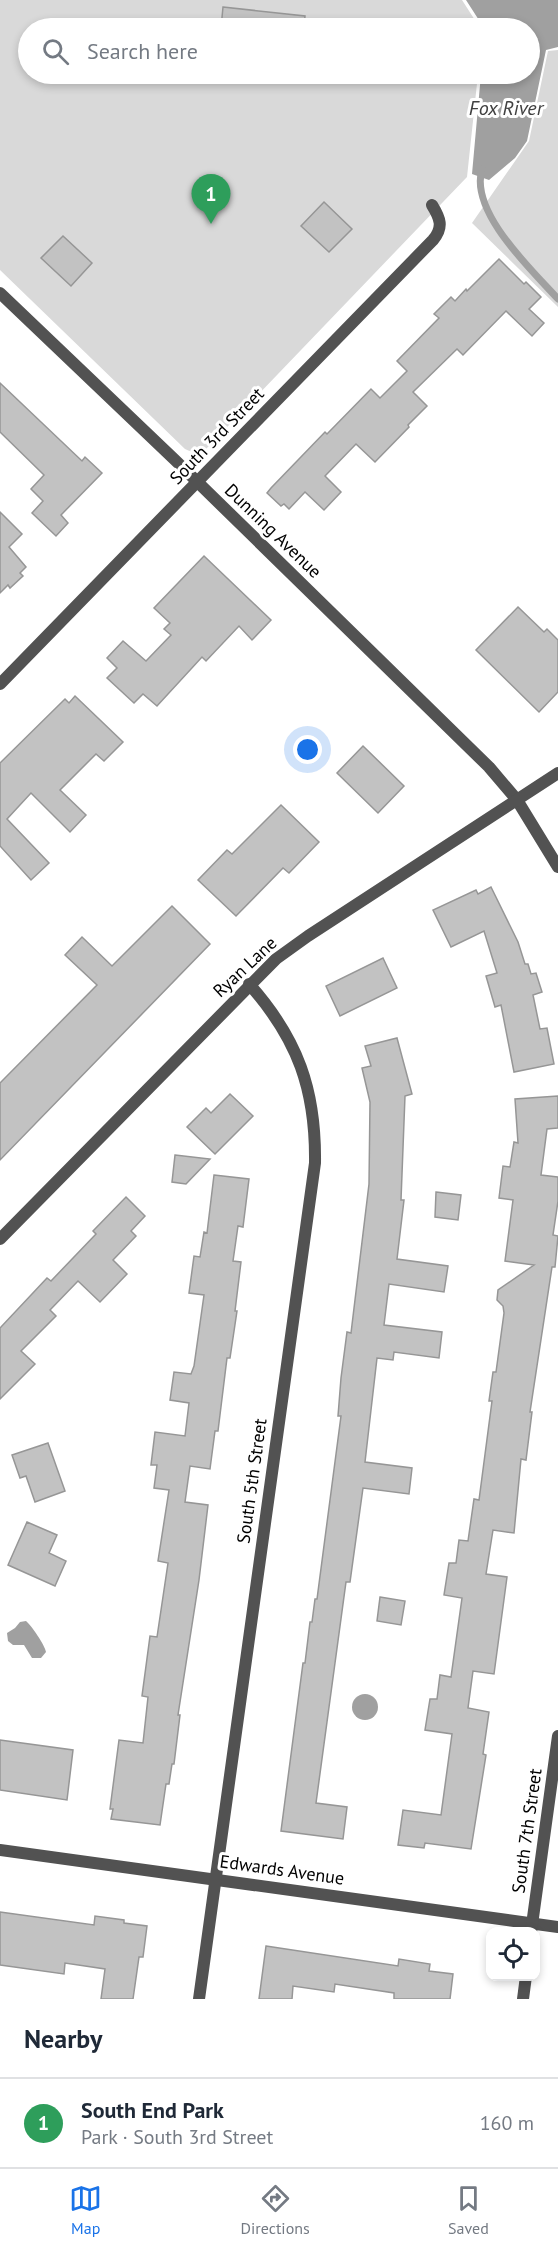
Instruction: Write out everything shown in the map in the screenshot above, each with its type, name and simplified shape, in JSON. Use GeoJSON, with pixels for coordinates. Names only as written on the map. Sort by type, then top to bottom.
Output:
{"type":"FeatureCollection","features":[{"type":"Feature","properties":{"kind":"street","name":"South 3rd Street"},"geometry":{"type":"LineString","coordinates":[[0,684],[433,240],[441,225],[432,205]]}},
{"type":"Feature","properties":{"kind":"street","name":"Dunning Avenue"},"geometry":{"type":"LineString","coordinates":[[0,293],[456,734],[489,767],[517,800]]}},
{"type":"Feature","properties":{"kind":"street","name":"Ryan Lane"},"geometry":{"type":"LineString","coordinates":[[0,1239],[276,959],[558,773]]}},
{"type":"Feature","properties":{"kind":"street"},"geometry":{"type":"LineString","coordinates":[[517,800],[558,867]]}},
{"type":"Feature","properties":{"kind":"street","name":"South 5th Street"},"geometry":{"type":"LineString","coordinates":[[199,1999],[313,1177],[316,1139],[311,1100],[297,1054],[275,1014],[249,984]]}},
{"type":"Feature","properties":{"kind":"street","name":"South 7th Street"},"geometry":{"type":"LineString","coordinates":[[532,1927],[558,1736]]}},
{"type":"Feature","properties":{"kind":"street","name":"Edwards Avenue"},"geometry":{"type":"LineString","coordinates":[[0,1850],[214,1879],[532,1927]]}},
{"type":"Feature","properties":{"kind":"street","name":"Edwards Avenue"},"geometry":{"type":"LineString","coordinates":[[540,1927],[558,1927]]}},
{"type":"Feature","properties":{"kind":"street"},"geometry":{"type":"LineString","coordinates":[[523,1999],[525,1981]]}},
{"type":"Feature","properties":{"kind":"shaded area"},"geometry":{"type":"Polygon","coordinates":[[[0,0],[462,0],[474,18],[18,18],[18,84],[477,84],[467,177],[206,449],[193,452],[185,449],[0,270],[0,0]]]}},
{"type":"Feature","properties":{"kind":"shaded area"},"geometry":{"type":"Polygon","coordinates":[[[558,50],[558,307],[472,223],[529,141],[548,51],[558,50]]]}},
{"type":"Feature","properties":{"kind":"water","name":"Fox River"},"geometry":{"type":"Polygon","coordinates":[[[466,0],[558,0],[558,47],[546,50],[540,79],[540,18],[478,18],[466,0]]]}},
{"type":"Feature","properties":{"kind":"water","name":"Fox River"},"geometry":{"type":"Polygon","coordinates":[[[480,84],[539,84],[527,141],[515,158],[489,180],[472,174],[480,84]]]}},
{"type":"Feature","properties":{"kind":"water"},"geometry":{"type":"Polygon","coordinates":[[[26,1621],[45,1649],[46,1652],[41,1658],[32,1658],[24,1645],[13,1645],[8,1641],[7,1633],[20,1622],[26,1621]]]}},
{"type":"Feature","properties":{"kind":"water"},"geometry":{"type":"Polygon","coordinates":[[[365,1694],[374,1698],[378,1707],[374,1716],[365,1720],[356,1716],[352,1707],[356,1698],[365,1694]]]}},
{"type":"Feature","properties":{"kind":"building"},"geometry":{"type":"Polygon","coordinates":[[[223,7],[305,16],[305,18],[222,18],[223,7]]]}},
{"type":"Feature","properties":{"kind":"building"},"geometry":{"type":"Polygon","coordinates":[[[324,202],[352,229],[329,252],[301,226],[324,202]]]}},
{"type":"Feature","properties":{"kind":"building"},"geometry":{"type":"Polygon","coordinates":[[[63,236],[92,263],[71,286],[41,258],[63,236]]]}},
{"type":"Feature","properties":{"kind":"building"},"geometry":{"type":"Polygon","coordinates":[[[499,259],[541,297],[529,309],[544,323],[532,336],[506,311],[463,355],[457,349],[413,392],[427,406],[375,462],[356,444],[325,476],[341,492],[324,510],[305,492],[289,509],[284,504],[281,506],[267,493],[325,432],[327,434],[371,389],[380,398],[407,371],[397,361],[439,318],[434,314],[451,297],[455,301],[466,289],[467,291],[499,259]]]}},
{"type":"Feature","properties":{"kind":"building"},"geometry":{"type":"Polygon","coordinates":[[[0,383],[82,461],[85,457],[102,473],[61,515],[68,523],[56,536],[32,513],[43,501],[31,489],[44,475],[0,432],[0,383]]]}},
{"type":"Feature","properties":{"kind":"building"},"geometry":{"type":"Polygon","coordinates":[[[0,512],[22,534],[9,547],[26,567],[20,573],[23,576],[10,588],[8,585],[0,593],[0,512]]]}},
{"type":"Feature","properties":{"kind":"building"},"geometry":{"type":"Polygon","coordinates":[[[204,556],[271,620],[252,640],[239,626],[206,661],[202,657],[157,706],[143,694],[134,703],[107,678],[117,668],[107,658],[123,641],[146,661],[171,635],[164,629],[170,623],[154,608],[204,556]]]}},
{"type":"Feature","properties":{"kind":"building"},"geometry":{"type":"Polygon","coordinates":[[[518,607],[544,632],[547,629],[558,640],[558,692],[539,712],[476,650],[518,607]]]}},
{"type":"Feature","properties":{"kind":"building"},"geometry":{"type":"Polygon","coordinates":[[[75,696],[123,742],[104,761],[96,754],[60,790],[86,815],[70,832],[31,793],[7,819],[49,863],[31,880],[0,846],[0,763],[65,699],[69,703],[75,696]]]}},
{"type":"Feature","properties":{"kind":"building"},"geometry":{"type":"Polygon","coordinates":[[[363,746],[404,786],[378,813],[337,773],[363,746]]]}},
{"type":"Feature","properties":{"kind":"building"},"geometry":{"type":"Polygon","coordinates":[[[281,805],[319,842],[289,873],[283,868],[236,916],[198,880],[227,850],[232,854],[281,805]]]}},
{"type":"Feature","properties":{"kind":"building"},"geometry":{"type":"Polygon","coordinates":[[[491,887],[518,942],[525,964],[528,964],[531,974],[536,973],[542,992],[533,995],[540,1029],[547,1028],[554,1064],[514,1072],[501,1005],[495,1007],[486,976],[497,973],[484,931],[451,947],[433,910],[476,890],[478,894],[491,887]]]}},
{"type":"Feature","properties":{"kind":"building"},"geometry":{"type":"Polygon","coordinates":[[[172,906],[210,944],[0,1160],[0,1083],[97,985],[65,955],[82,937],[112,966],[172,906]]]}},
{"type":"Feature","properties":{"kind":"building"},"geometry":{"type":"Polygon","coordinates":[[[383,958],[397,988],[340,1016],[326,986],[383,958]]]}},
{"type":"Feature","properties":{"kind":"building"},"geometry":{"type":"Polygon","coordinates":[[[397,1038],[412,1094],[405,1096],[401,1200],[404,1200],[397,1259],[448,1266],[444,1292],[389,1284],[384,1325],[442,1332],[439,1358],[394,1352],[393,1360],[377,1358],[365,1462],[412,1468],[409,1494],[363,1488],[350,1582],[346,1582],[316,1803],[347,1807],[343,1839],[281,1831],[303,1663],[305,1663],[315,1599],[317,1599],[341,1416],[338,1416],[341,1378],[347,1332],[351,1333],[369,1184],[370,1102],[362,1068],[371,1066],[365,1046],[397,1038]]]}},
{"type":"Feature","properties":{"kind":"building"},"geometry":{"type":"Polygon","coordinates":[[[230,1094],[253,1116],[215,1154],[187,1127],[206,1108],[211,1113],[230,1094]]]}},
{"type":"Feature","properties":{"kind":"building"},"geometry":{"type":"Polygon","coordinates":[[[558,1096],[558,1128],[547,1129],[541,1175],[558,1177],[558,1201],[553,1235],[558,1236],[555,1267],[552,1267],[530,1412],[532,1412],[526,1460],[521,1459],[514,1533],[493,1530],[486,1574],[507,1577],[494,1674],[473,1671],[468,1708],[489,1712],[483,1754],[486,1755],[471,1849],[425,1843],[424,1848],[398,1845],[403,1810],[441,1815],[452,1734],[425,1730],[430,1699],[437,1699],[440,1675],[451,1677],[462,1598],[444,1595],[449,1563],[456,1563],[459,1540],[468,1541],[474,1499],[479,1500],[492,1401],[489,1401],[493,1372],[496,1372],[504,1313],[503,1306],[497,1300],[498,1290],[534,1265],[505,1261],[513,1200],[499,1198],[503,1166],[510,1167],[514,1142],[518,1143],[515,1099],[558,1096]]]}},
{"type":"Feature","properties":{"kind":"building"},"geometry":{"type":"Polygon","coordinates":[[[175,1155],[210,1159],[186,1184],[172,1182],[175,1155]]]}},
{"type":"Feature","properties":{"kind":"building"},"geometry":{"type":"Polygon","coordinates":[[[214,1175],[249,1179],[243,1227],[238,1226],[233,1261],[241,1262],[235,1311],[237,1311],[230,1358],[227,1358],[218,1431],[215,1431],[210,1469],[190,1466],[185,1502],[208,1505],[178,1715],[180,1715],[174,1764],[172,1764],[169,1784],[166,1784],[160,1825],[111,1819],[113,1809],[110,1809],[119,1740],[143,1743],[148,1697],[142,1696],[150,1636],[157,1637],[168,1563],[158,1561],[169,1490],[154,1488],[157,1465],[151,1465],[155,1432],[185,1436],[189,1403],[170,1400],[174,1372],[191,1374],[194,1366],[204,1295],[189,1293],[194,1256],[200,1257],[204,1232],[207,1233],[214,1175]]]}},
{"type":"Feature","properties":{"kind":"building"},"geometry":{"type":"Polygon","coordinates":[[[436,1192],[461,1195],[458,1220],[435,1217],[436,1192]]]}},
{"type":"Feature","properties":{"kind":"building"},"geometry":{"type":"Polygon","coordinates":[[[126,1197],[145,1216],[131,1231],[136,1236],[113,1260],[127,1274],[100,1302],[78,1281],[50,1310],[56,1316],[21,1351],[35,1364],[0,1399],[0,1328],[47,1278],[51,1281],[96,1234],[93,1231],[126,1197]]]}},
{"type":"Feature","properties":{"kind":"building"},"geometry":{"type":"Polygon","coordinates":[[[48,1443],[65,1491],[35,1502],[26,1476],[20,1478],[12,1455],[48,1443]]]}},
{"type":"Feature","properties":{"kind":"building"},"geometry":{"type":"Polygon","coordinates":[[[27,1522],[57,1535],[49,1553],[66,1561],[55,1586],[8,1565],[27,1522]]]}},
{"type":"Feature","properties":{"kind":"building"},"geometry":{"type":"Polygon","coordinates":[[[380,1597],[405,1601],[401,1625],[377,1621],[380,1597]]]}},
{"type":"Feature","properties":{"kind":"building"},"geometry":{"type":"Polygon","coordinates":[[[0,1740],[73,1750],[67,1800],[0,1790],[0,1740]]]}},
{"type":"Feature","properties":{"kind":"building"},"geometry":{"type":"Polygon","coordinates":[[[0,1912],[94,1925],[95,1916],[147,1926],[143,1957],[139,1957],[133,1999],[101,1999],[105,1969],[65,1963],[64,1974],[0,1965],[0,1912]]]}},
{"type":"Feature","properties":{"kind":"building"},"geometry":{"type":"Polygon","coordinates":[[[266,1946],[398,1966],[399,1959],[430,1964],[429,1971],[453,1974],[450,1999],[394,1999],[394,1993],[335,1984],[334,1992],[293,1986],[292,1999],[259,1999],[266,1946]]]}},
{"type":"Feature","properties":{"kind":"waterway"},"geometry":{"type":"LineString","coordinates":[[482,169],[480,186],[493,221],[519,256],[558,299]]}},
{"type":"Feature","properties":{"kind":"place","name":"South End Park"},"geometry":{"type":"Point","coordinates":[211,224]}}]}
